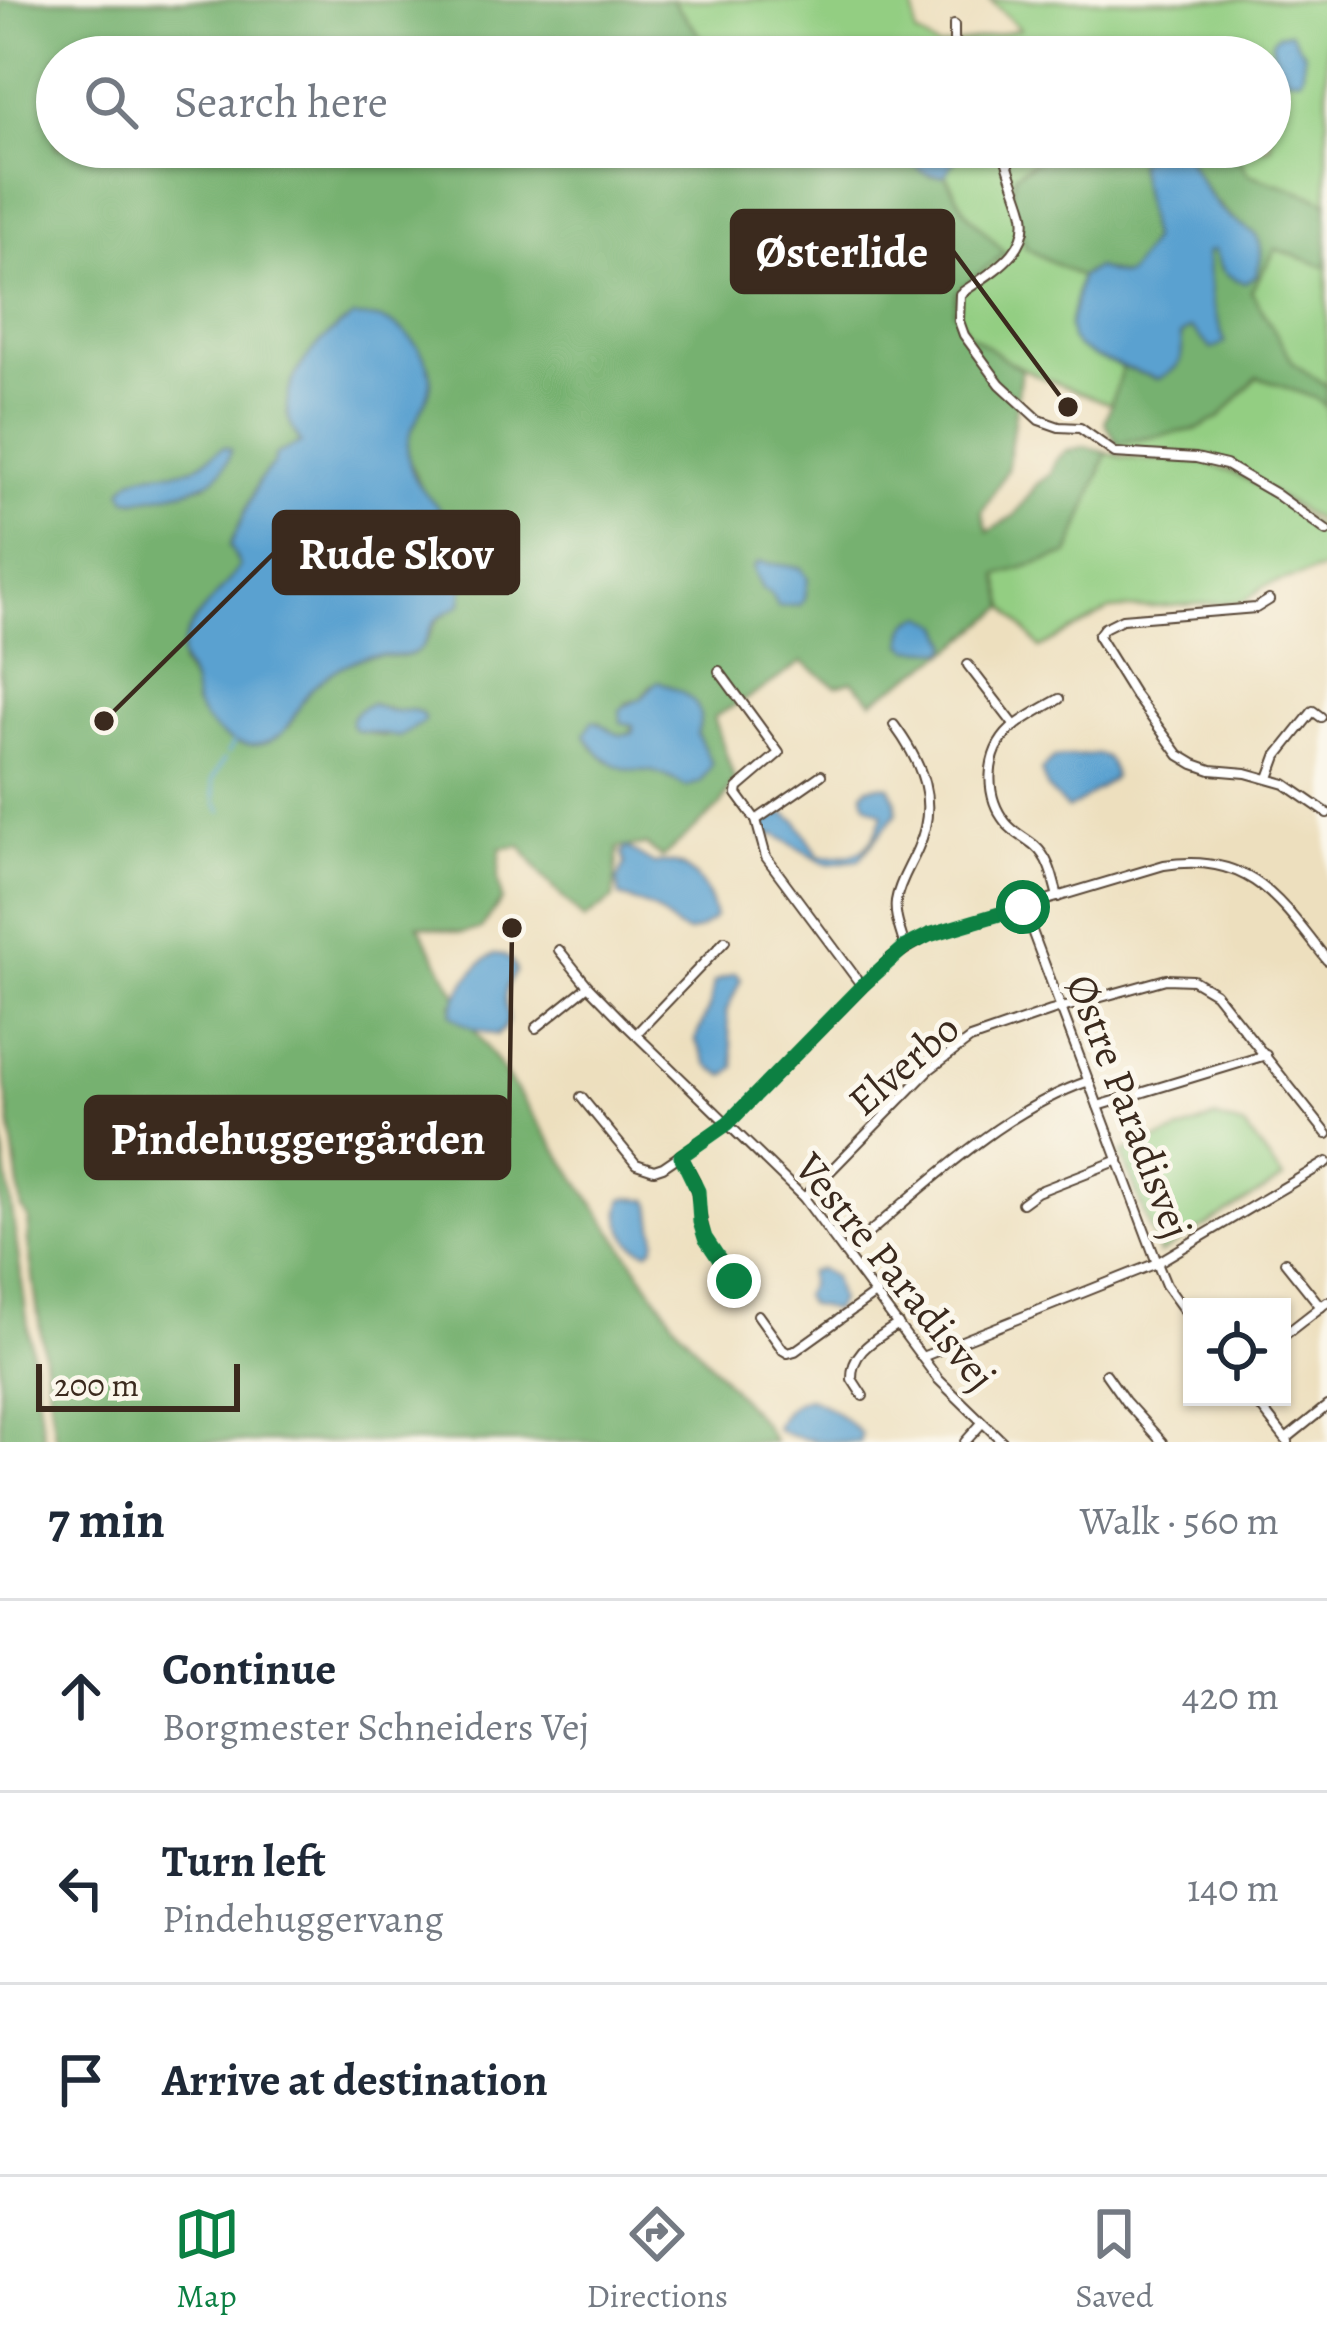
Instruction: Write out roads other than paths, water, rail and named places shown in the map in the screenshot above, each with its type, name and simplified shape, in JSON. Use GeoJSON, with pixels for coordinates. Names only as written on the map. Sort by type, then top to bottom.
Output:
{"type":"FeatureCollection","features":[{"type":"Feature","properties":{"kind":"street"},"geometry":{"type":"LineString","coordinates":[[954,25],[954,36]]}},
{"type":"Feature","properties":{"kind":"street"},"geometry":{"type":"LineString","coordinates":[[1010,168],[1024,213],[1024,237],[1010,257],[961,294],[959,320],[964,335],[1000,384],[1047,424],[1080,428],[1115,453],[1196,458],[1226,465],[1327,531]]}},
{"type":"Feature","properties":{"kind":"street"},"geometry":{"type":"LineString","coordinates":[[1269,600],[1256,608],[1122,619],[1098,636],[1179,754],[1211,770],[1269,778],[1327,813]]}},
{"type":"Feature","properties":{"kind":"street"},"geometry":{"type":"LineString","coordinates":[[968,665],[1015,726]]}},
{"type":"Feature","properties":{"kind":"street"},"geometry":{"type":"LineString","coordinates":[[719,670],[779,753],[737,794],[756,820],[766,857],[862,986]]}},
{"type":"Feature","properties":{"kind":"street"},"geometry":{"type":"LineString","coordinates":[[1058,896],[1044,856],[1003,820],[992,791],[992,760],[1005,735],[1059,699]]}},
{"type":"Feature","properties":{"kind":"street"},"geometry":{"type":"LineString","coordinates":[[1269,778],[1277,756],[1313,711],[1321,717]]}},
{"type":"Feature","properties":{"kind":"street"},"geometry":{"type":"LineString","coordinates":[[894,725],[920,765],[928,803],[927,824],[896,898],[896,918],[905,947]]}},
{"type":"Feature","properties":{"kind":"street"},"geometry":{"type":"LineString","coordinates":[[756,820],[821,775]]}},
{"type":"Feature","properties":{"kind":"street"},"geometry":{"type":"LineString","coordinates":[[581,1097],[636,1164],[654,1170],[728,1123],[905,947],[929,935],[1165,866],[1204,862],[1259,881],[1327,960]]}},
{"type":"Feature","properties":{"kind":"street","name":"Østre Paradisvej"},"geometry":{"type":"LineString","coordinates":[[1023,907],[1157,1263],[1183,1309]]}},
{"type":"Feature","properties":{"kind":"street"},"geometry":{"type":"LineString","coordinates":[[636,1034],[725,941]]}},
{"type":"Feature","properties":{"kind":"street","name":"Vestre Paradisvej"},"geometry":{"type":"LineString","coordinates":[[559,950],[588,986],[804,1198],[949,1391],[1003,1442]]}},
{"type":"Feature","properties":{"kind":"street","name":"Elverbo"},"geometry":{"type":"LineString","coordinates":[[804,1198],[952,1050],[989,1031],[1166,979],[1184,978],[1215,993],[1327,1134]]}},
{"type":"Feature","properties":{"kind":"street"},"geometry":{"type":"LineString","coordinates":[[536,1028],[588,986]]}},
{"type":"Feature","properties":{"kind":"street"},"geometry":{"type":"LineString","coordinates":[[1098,1106],[1266,1055]]}},
{"type":"Feature","properties":{"kind":"street"},"geometry":{"type":"LineString","coordinates":[[846,1252],[994,1131],[1051,1096],[1089,1081]]}},
{"type":"Feature","properties":{"kind":"street"},"geometry":{"type":"LineString","coordinates":[[681,1156],[698,1191],[705,1238],[737,1285]]}},
{"type":"Feature","properties":{"kind":"street"},"geometry":{"type":"LineString","coordinates":[[1022,1203],[1037,1192],[1119,1160]]}},
{"type":"Feature","properties":{"kind":"street"},"geometry":{"type":"LineString","coordinates":[[922,1357],[1157,1263],[1327,1162]]}},
{"type":"Feature","properties":{"kind":"street"},"geometry":{"type":"LineString","coordinates":[[1285,1262],[1324,1305],[1291,1330]]}},
{"type":"Feature","properties":{"kind":"street"},"geometry":{"type":"LineString","coordinates":[[758,1316],[788,1353],[795,1352],[876,1293]]}},
{"type":"Feature","properties":{"kind":"street"},"geometry":{"type":"LineString","coordinates":[[862,1396],[850,1371],[854,1360],[898,1324]]}},
{"type":"Feature","properties":{"kind":"street"},"geometry":{"type":"LineString","coordinates":[[1106,1374],[1162,1442]]}},
{"type":"Feature","properties":{"kind":"street"},"geometry":{"type":"LineString","coordinates":[[1259,1406],[1287,1440],[1327,1406]]}},
{"type":"Feature","properties":{"kind":"street"},"geometry":{"type":"LineString","coordinates":[[965,1442],[982,1423]]}},
{"type":"Feature","properties":{"kind":"water"},"geometry":{"type":"Polygon","coordinates":[[[1290,32],[1304,53],[1300,78],[1291,77],[1291,36],[1278,34],[1290,32]]]}},
{"type":"Feature","properties":{"kind":"water"},"geometry":{"type":"Polygon","coordinates":[[[918,168],[950,168],[945,175],[918,168]]]}},
{"type":"Feature","properties":{"kind":"water"},"geometry":{"type":"Polygon","coordinates":[[[1138,168],[1193,168],[1228,216],[1255,235],[1261,253],[1256,276],[1245,282],[1224,271],[1214,250],[1207,252],[1212,303],[1225,343],[1212,349],[1191,328],[1181,335],[1180,362],[1158,379],[1077,347],[1069,327],[1080,277],[1096,268],[1128,274],[1151,240],[1138,168]]]}},
{"type":"Feature","properties":{"kind":"water"},"geometry":{"type":"Polygon","coordinates":[[[354,317],[397,327],[428,365],[431,382],[409,439],[409,461],[461,546],[461,604],[438,618],[417,651],[347,664],[310,690],[283,732],[265,743],[245,745],[218,732],[197,708],[181,658],[182,646],[196,619],[240,566],[230,546],[259,481],[276,454],[301,443],[287,413],[300,367],[331,333],[354,317]]]}},
{"type":"Feature","properties":{"kind":"water"},"geometry":{"type":"Polygon","coordinates":[[[224,447],[231,449],[218,474],[194,488],[137,500],[127,499],[122,491],[136,477],[188,469],[224,447]]]}},
{"type":"Feature","properties":{"kind":"water"},"geometry":{"type":"Polygon","coordinates":[[[759,562],[801,568],[808,579],[800,605],[778,607],[762,589],[753,568],[759,562]]]}},
{"type":"Feature","properties":{"kind":"water"},"geometry":{"type":"Polygon","coordinates":[[[925,616],[942,626],[950,643],[947,651],[910,649],[904,644],[908,625],[925,616]]]}},
{"type":"Feature","properties":{"kind":"water"},"geometry":{"type":"Polygon","coordinates":[[[659,681],[692,700],[700,714],[697,734],[712,764],[701,782],[687,787],[655,772],[617,766],[585,735],[592,721],[621,735],[633,733],[633,725],[621,722],[620,710],[659,681]]]}},
{"type":"Feature","properties":{"kind":"water"},"geometry":{"type":"Polygon","coordinates":[[[372,704],[418,712],[424,722],[399,737],[355,730],[354,715],[372,704]]]}},
{"type":"Feature","properties":{"kind":"water"},"geometry":{"type":"Polygon","coordinates":[[[1096,754],[1109,762],[1114,777],[1067,809],[1047,788],[1041,771],[1054,758],[1096,754]]]}},
{"type":"Feature","properties":{"kind":"water"},"geometry":{"type":"Polygon","coordinates":[[[889,786],[897,813],[859,860],[830,864],[774,834],[764,839],[764,820],[783,813],[797,821],[819,856],[861,850],[874,837],[883,814],[867,804],[863,792],[889,786]]]}},
{"type":"Feature","properties":{"kind":"water"},"geometry":{"type":"Polygon","coordinates":[[[626,847],[654,864],[677,865],[695,876],[715,917],[686,932],[649,907],[620,897],[617,881],[626,847]]]}},
{"type":"Feature","properties":{"kind":"water"},"geometry":{"type":"Polygon","coordinates":[[[494,954],[508,958],[516,971],[506,989],[507,1023],[497,1035],[451,1014],[467,980],[494,954]]]}},
{"type":"Feature","properties":{"kind":"water"},"geometry":{"type":"Polygon","coordinates":[[[735,973],[741,979],[726,1012],[735,1067],[725,1076],[709,1066],[695,1040],[714,982],[735,973]]]}},
{"type":"Feature","properties":{"kind":"water"},"geometry":{"type":"Polygon","coordinates":[[[623,1199],[651,1204],[656,1239],[649,1251],[634,1244],[624,1231],[621,1207],[623,1199]]]}},
{"type":"Feature","properties":{"kind":"water"},"geometry":{"type":"Polygon","coordinates":[[[820,1269],[833,1277],[839,1300],[834,1310],[809,1305],[803,1296],[809,1272],[820,1269]]]}},
{"type":"Feature","properties":{"kind":"water"},"geometry":{"type":"Polygon","coordinates":[[[808,1398],[849,1423],[861,1434],[860,1442],[804,1439],[776,1428],[788,1409],[808,1398]]]}},
{"type":"Feature","properties":{"kind":"waterway"},"geometry":{"type":"LineString","coordinates":[[228,753],[234,742]]}},
{"type":"Feature","properties":{"kind":"waterway"},"geometry":{"type":"LineString","coordinates":[[215,798],[212,780],[224,759]]}},
{"type":"Feature","properties":{"kind":"waterway"},"geometry":{"type":"LineString","coordinates":[[216,802],[222,812]]}},
{"type":"Feature","properties":{"kind":"place","name":"Østerlide"},"geometry":{"type":"Point","coordinates":[1068,407]}},
{"type":"Feature","properties":{"kind":"place","name":"Rude Skov"},"geometry":{"type":"Point","coordinates":[104,721]}},
{"type":"Feature","properties":{"kind":"place","name":"Pindehuggergården"},"geometry":{"type":"Point","coordinates":[512,928]}}]}
